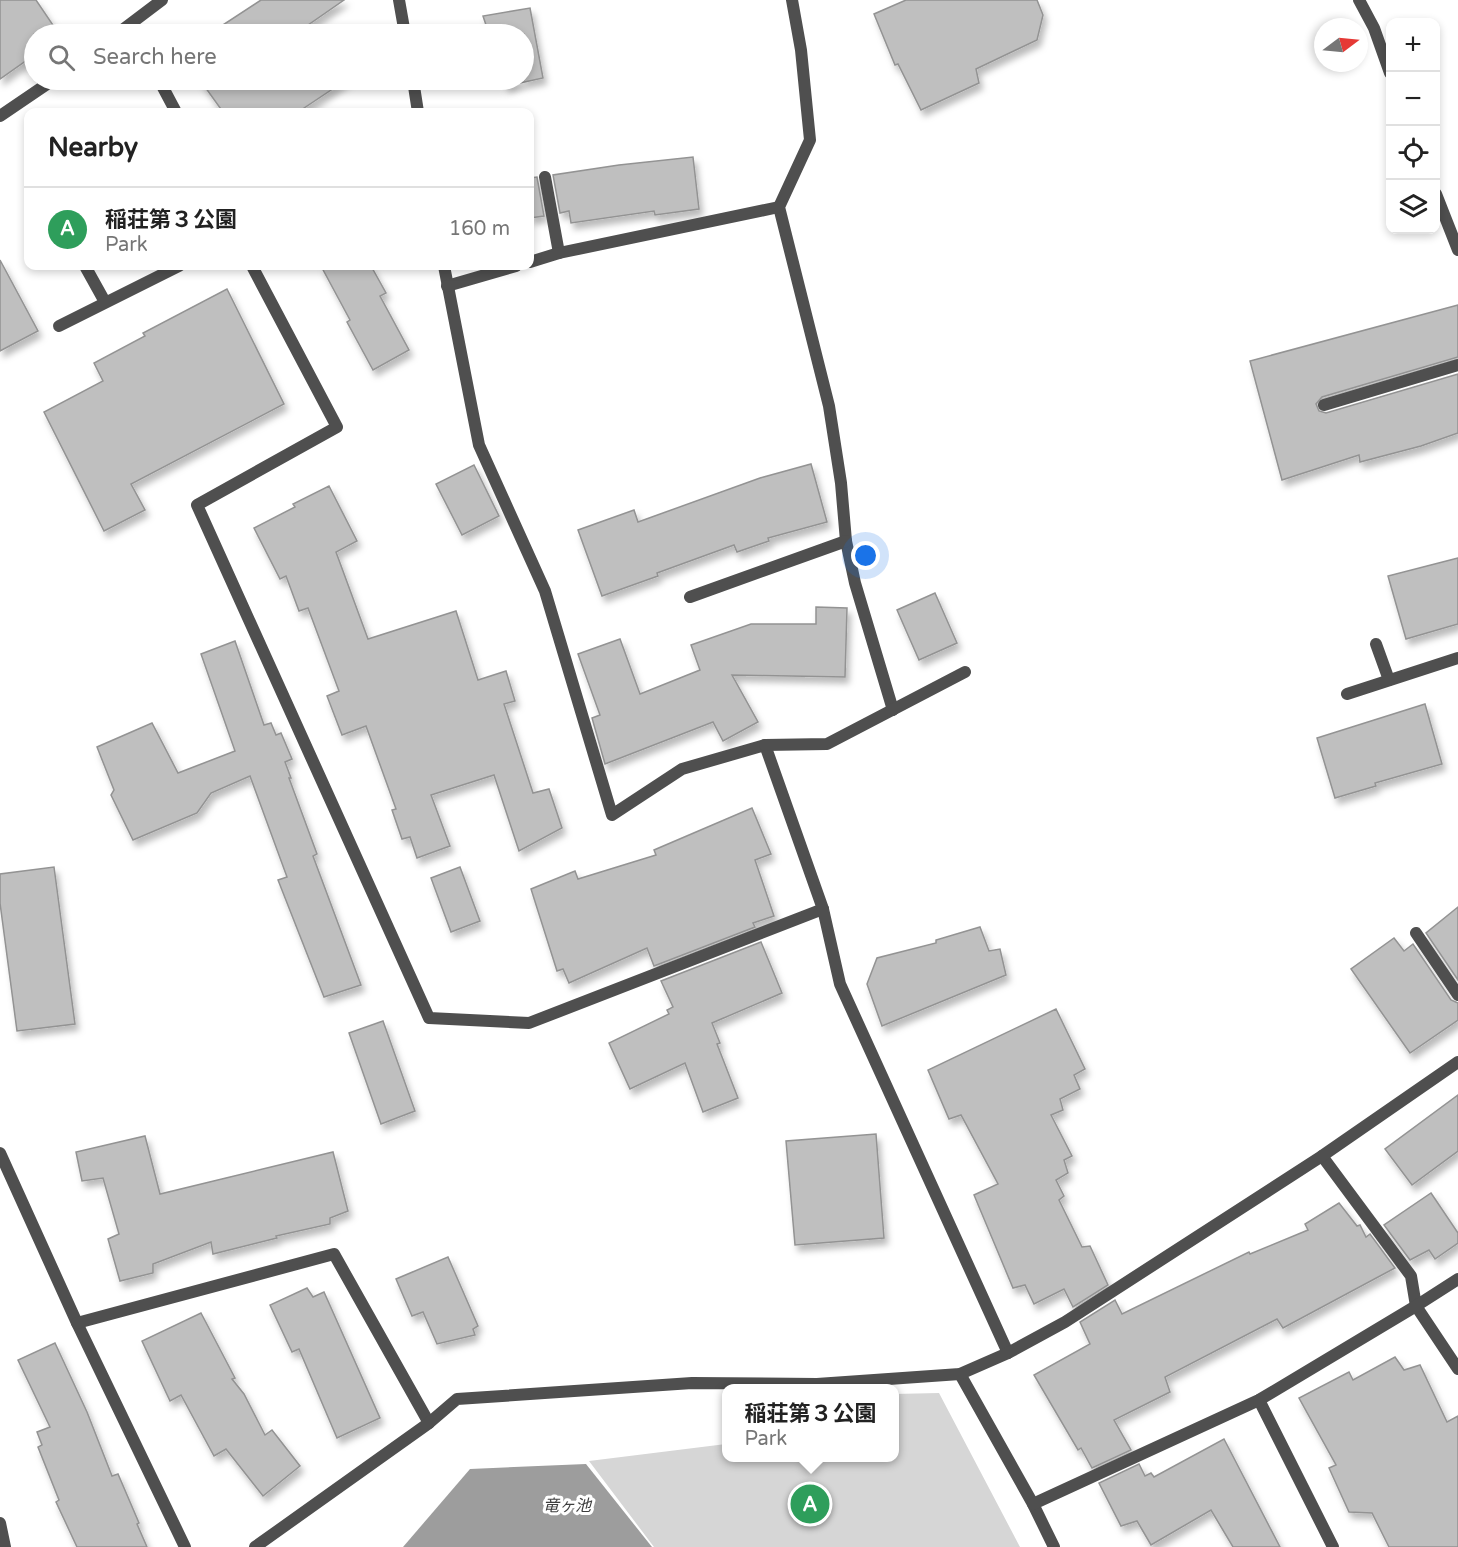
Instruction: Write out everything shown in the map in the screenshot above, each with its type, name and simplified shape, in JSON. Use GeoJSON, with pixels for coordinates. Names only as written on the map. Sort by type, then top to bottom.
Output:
{"type":"FeatureCollection","features":[{"type":"Feature","properties":{"kind":"street"},"geometry":{"type":"LineString","coordinates":[[139,24],[162,0]]}},
{"type":"Feature","properties":{"kind":"street"},"geometry":{"type":"LineString","coordinates":[[399,0],[403,24]]}},
{"type":"Feature","properties":{"kind":"street"},"geometry":{"type":"LineString","coordinates":[[792,0],[801,50],[810,140],[779,207],[829,406],[841,483],[846,541],[855,583],[893,710]]}},
{"type":"Feature","properties":{"kind":"street"},"geometry":{"type":"LineString","coordinates":[[1359,0],[1374,28],[1390,72]]}},
{"type":"Feature","properties":{"kind":"street"},"geometry":{"type":"LineString","coordinates":[[0,116],[38,90]]}},
{"type":"Feature","properties":{"kind":"street"},"geometry":{"type":"LineString","coordinates":[[164,90],[174,108]]}},
{"type":"Feature","properties":{"kind":"street"},"geometry":{"type":"LineString","coordinates":[[415,90],[417,108]]}},
{"type":"Feature","properties":{"kind":"street"},"geometry":{"type":"LineString","coordinates":[[545,177],[559,253]]}},
{"type":"Feature","properties":{"kind":"street"},"geometry":{"type":"LineString","coordinates":[[1440,204],[1458,250]]}},
{"type":"Feature","properties":{"kind":"street"},"geometry":{"type":"LineString","coordinates":[[534,261],[559,253],[779,207]]}},
{"type":"Feature","properties":{"kind":"street"},"geometry":{"type":"LineString","coordinates":[[87,270],[105,302]]}},
{"type":"Feature","properties":{"kind":"street"},"geometry":{"type":"LineString","coordinates":[[60,326],[171,270]]}},
{"type":"Feature","properties":{"kind":"street"},"geometry":{"type":"LineString","coordinates":[[254,270],[337,426],[197,505],[429,1018],[529,1023],[823,909]]}},
{"type":"Feature","properties":{"kind":"street"},"geometry":{"type":"LineString","coordinates":[[445,270],[479,445],[545,591],[612,815],[682,769],[765,745],[827,744],[965,672]]}},
{"type":"Feature","properties":{"kind":"street"},"geometry":{"type":"LineString","coordinates":[[447,286],[502,270]]}},
{"type":"Feature","properties":{"kind":"street"},"geometry":{"type":"LineString","coordinates":[[1324,405],[1458,365]]}},
{"type":"Feature","properties":{"kind":"street"},"geometry":{"type":"LineString","coordinates":[[690,597],[846,541]]}},
{"type":"Feature","properties":{"kind":"street"},"geometry":{"type":"LineString","coordinates":[[1376,644],[1389,680]]}},
{"type":"Feature","properties":{"kind":"street"},"geometry":{"type":"LineString","coordinates":[[1347,694],[1458,658]]}},
{"type":"Feature","properties":{"kind":"street"},"geometry":{"type":"LineString","coordinates":[[765,745],[823,909],[840,984],[1008,1353]]}},
{"type":"Feature","properties":{"kind":"street"},"geometry":{"type":"LineString","coordinates":[[1416,933],[1458,995]]}},
{"type":"Feature","properties":{"kind":"street"},"geometry":{"type":"LineString","coordinates":[[255,1547],[429,1423],[457,1399],[692,1383],[816,1384],[960,1374],[1008,1353],[1065,1322],[1322,1156],[1458,1062]]}},
{"type":"Feature","properties":{"kind":"street"},"geometry":{"type":"LineString","coordinates":[[0,1153],[77,1323],[185,1547]]}},
{"type":"Feature","properties":{"kind":"street"},"geometry":{"type":"LineString","coordinates":[[1322,1156],[1411,1276],[1416,1306],[1458,1369]]}},
{"type":"Feature","properties":{"kind":"street"},"geometry":{"type":"LineString","coordinates":[[77,1323],[334,1254],[429,1423]]}},
{"type":"Feature","properties":{"kind":"street"},"geometry":{"type":"LineString","coordinates":[[1033,1504],[1259,1400],[1458,1279]]}},
{"type":"Feature","properties":{"kind":"street"},"geometry":{"type":"LineString","coordinates":[[960,1374],[1033,1504],[1054,1547]]}},
{"type":"Feature","properties":{"kind":"street"},"geometry":{"type":"LineString","coordinates":[[1259,1400],[1333,1547]]}},
{"type":"Feature","properties":{"kind":"street"},"geometry":{"type":"LineString","coordinates":[[0,1523],[5,1547]]}},
{"type":"Feature","properties":{"kind":"shaded area"},"geometry":{"type":"Polygon","coordinates":[[[939,1393],[1020,1547],[654,1547],[589,1461],[722,1444],[722,1462],[899,1462],[899,1394],[939,1393]]]}},
{"type":"Feature","properties":{"kind":"water","name":"竜ヶ池"},"geometry":{"type":"Polygon","coordinates":[[[586,1464],[652,1547],[403,1547],[470,1469],[586,1464]]]}},
{"type":"Feature","properties":{"kind":"building"},"geometry":{"type":"Polygon","coordinates":[[[0,0],[36,0],[52,24],[24,24],[24,62],[0,79],[0,0]]]}},
{"type":"Feature","properties":{"kind":"building"},"geometry":{"type":"Polygon","coordinates":[[[261,0],[344,0],[309,24],[224,24],[261,0]]]}},
{"type":"Feature","properties":{"kind":"building"},"geometry":{"type":"Polygon","coordinates":[[[906,0],[1037,0],[1043,15],[1037,40],[976,69],[979,83],[921,110],[898,64],[895,65],[874,14],[906,0]]]}},
{"type":"Feature","properties":{"kind":"building"},"geometry":{"type":"Polygon","coordinates":[[[530,8],[533,24],[486,24],[483,16],[530,8]]]}},
{"type":"Feature","properties":{"kind":"building"},"geometry":{"type":"Polygon","coordinates":[[[534,30],[543,78],[534,80],[534,30]]]}},
{"type":"Feature","properties":{"kind":"building"},"geometry":{"type":"Polygon","coordinates":[[[207,90],[331,90],[304,108],[220,108],[207,90]]]}},
{"type":"Feature","properties":{"kind":"building"},"geometry":{"type":"Polygon","coordinates":[[[693,157],[699,209],[655,215],[654,211],[571,223],[569,211],[560,213],[553,175],[693,157]]]}},
{"type":"Feature","properties":{"kind":"building"},"geometry":{"type":"Polygon","coordinates":[[[534,177],[537,177],[544,216],[534,217],[534,177]]]}},
{"type":"Feature","properties":{"kind":"building"},"geometry":{"type":"Polygon","coordinates":[[[0,260],[38,331],[0,351],[0,260]]]}},
{"type":"Feature","properties":{"kind":"building"},"geometry":{"type":"Polygon","coordinates":[[[323,270],[373,270],[386,293],[380,296],[409,350],[373,370],[347,322],[350,320],[323,270]]]}},
{"type":"Feature","properties":{"kind":"building"},"geometry":{"type":"Polygon","coordinates":[[[227,289],[284,404],[131,484],[145,510],[104,531],[44,412],[103,381],[94,363],[145,336],[143,333],[227,289]]]}},
{"type":"Feature","properties":{"kind":"building"},"geometry":{"type":"Polygon","coordinates":[[[1458,305],[1458,357],[1322,397],[1316,404],[1319,411],[1326,413],[1458,374],[1458,433],[1421,446],[1360,462],[1359,455],[1282,480],[1250,361],[1458,305]]]}},
{"type":"Feature","properties":{"kind":"building"},"geometry":{"type":"Polygon","coordinates":[[[811,464],[827,522],[768,538],[769,541],[737,552],[734,545],[602,596],[578,530],[634,510],[638,522],[760,478],[811,464]]]}},
{"type":"Feature","properties":{"kind":"building"},"geometry":{"type":"Polygon","coordinates":[[[474,465],[499,516],[462,535],[436,484],[474,465]]]}},
{"type":"Feature","properties":{"kind":"building"},"geometry":{"type":"Polygon","coordinates":[[[329,486],[357,541],[336,552],[368,639],[456,611],[478,680],[506,671],[515,701],[504,704],[533,793],[549,789],[562,828],[519,851],[494,775],[431,795],[450,846],[417,858],[410,837],[402,839],[392,810],[396,809],[366,726],[342,735],[327,696],[339,691],[308,608],[299,611],[286,576],[280,579],[254,528],[295,507],[293,504],[329,486]]]}},
{"type":"Feature","properties":{"kind":"building"},"geometry":{"type":"Polygon","coordinates":[[[1458,558],[1458,624],[1406,639],[1388,576],[1458,558]]]}},
{"type":"Feature","properties":{"kind":"building"},"geometry":{"type":"Polygon","coordinates":[[[935,593],[957,643],[919,660],[897,610],[935,593]]]}},
{"type":"Feature","properties":{"kind":"building"},"geometry":{"type":"Polygon","coordinates":[[[816,607],[847,608],[845,677],[732,675],[758,722],[723,741],[713,722],[605,764],[592,718],[600,715],[578,654],[620,639],[640,694],[700,670],[691,645],[751,624],[816,624],[816,607]]]}},
{"type":"Feature","properties":{"kind":"building"},"geometry":{"type":"Polygon","coordinates":[[[235,641],[264,725],[271,723],[276,735],[281,733],[292,759],[285,762],[291,778],[289,778],[317,854],[313,856],[361,985],[324,997],[278,880],[287,877],[250,776],[211,793],[197,813],[133,840],[111,795],[114,790],[97,747],[152,723],[178,773],[235,751],[201,654],[235,641]]]}},
{"type":"Feature","properties":{"kind":"building"},"geometry":{"type":"Polygon","coordinates":[[[1425,704],[1442,764],[1375,783],[1376,786],[1335,798],[1317,738],[1425,704]]]}},
{"type":"Feature","properties":{"kind":"building"},"geometry":{"type":"Polygon","coordinates":[[[752,808],[771,854],[755,860],[774,916],[753,923],[755,927],[654,966],[647,948],[569,983],[563,969],[557,971],[531,889],[575,871],[578,879],[656,855],[654,850],[752,808]]]}},
{"type":"Feature","properties":{"kind":"building"},"geometry":{"type":"Polygon","coordinates":[[[54,867],[75,1024],[17,1031],[0,903],[0,874],[54,867]]]}},
{"type":"Feature","properties":{"kind":"building"},"geometry":{"type":"Polygon","coordinates":[[[460,867],[480,921],[451,932],[431,878],[460,867]]]}},
{"type":"Feature","properties":{"kind":"building"},"geometry":{"type":"Polygon","coordinates":[[[1458,907],[1458,980],[1426,933],[1458,907]]]}},
{"type":"Feature","properties":{"kind":"building"},"geometry":{"type":"Polygon","coordinates":[[[980,927],[989,951],[1000,949],[1006,975],[882,1026],[867,984],[877,958],[936,943],[936,940],[980,927]]]}},
{"type":"Feature","properties":{"kind":"building"},"geometry":{"type":"Polygon","coordinates":[[[1394,938],[1404,951],[1413,944],[1451,1000],[1458,1003],[1458,1020],[1410,1053],[1351,969],[1394,938]]]}},
{"type":"Feature","properties":{"kind":"building"},"geometry":{"type":"Polygon","coordinates":[[[761,942],[782,993],[712,1023],[720,1043],[717,1044],[738,1098],[703,1112],[685,1063],[630,1089],[609,1043],[669,1014],[667,1010],[673,1007],[661,981],[761,942]]]}},
{"type":"Feature","properties":{"kind":"building"},"geometry":{"type":"Polygon","coordinates":[[[1056,1009],[1085,1069],[1074,1075],[1080,1089],[1060,1099],[1063,1110],[1051,1115],[1072,1156],[1064,1160],[1068,1173],[1056,1180],[1064,1196],[1059,1200],[1082,1247],[1090,1246],[1108,1285],[1073,1307],[1064,1289],[1034,1304],[1025,1285],[1013,1288],[974,1195],[998,1184],[961,1115],[949,1119],[928,1070],[1056,1009]]]}},
{"type":"Feature","properties":{"kind":"building"},"geometry":{"type":"Polygon","coordinates":[[[383,1021],[415,1111],[381,1124],[349,1033],[383,1021]]]}},
{"type":"Feature","properties":{"kind":"building"},"geometry":{"type":"Polygon","coordinates":[[[1458,1095],[1458,1151],[1412,1185],[1385,1149],[1458,1095]]]}},
{"type":"Feature","properties":{"kind":"building"},"geometry":{"type":"Polygon","coordinates":[[[876,1134],[884,1238],[795,1245],[786,1141],[876,1134]]]}},
{"type":"Feature","properties":{"kind":"building"},"geometry":{"type":"Polygon","coordinates":[[[145,1136],[160,1194],[333,1152],[348,1211],[330,1218],[330,1224],[213,1254],[211,1242],[153,1264],[153,1273],[120,1281],[108,1239],[119,1234],[103,1178],[82,1181],[76,1152],[145,1136]]]}},
{"type":"Feature","properties":{"kind":"building"},"geometry":{"type":"Polygon","coordinates":[[[1431,1193],[1458,1233],[1458,1243],[1435,1259],[1429,1250],[1410,1260],[1384,1225],[1431,1193]]]}},
{"type":"Feature","properties":{"kind":"building"},"geometry":{"type":"Polygon","coordinates":[[[1339,1203],[1357,1226],[1360,1225],[1366,1237],[1370,1234],[1395,1268],[1283,1328],[1277,1319],[1165,1377],[1170,1392],[1114,1420],[1131,1450],[1092,1468],[1081,1448],[1078,1450],[1034,1375],[1090,1344],[1080,1322],[1115,1300],[1122,1314],[1249,1252],[1250,1254],[1308,1230],[1305,1224],[1339,1203]]]}},
{"type":"Feature","properties":{"kind":"building"},"geometry":{"type":"Polygon","coordinates":[[[448,1257],[478,1326],[473,1329],[475,1335],[437,1344],[423,1312],[412,1316],[396,1279],[448,1257]]]}},
{"type":"Feature","properties":{"kind":"building"},"geometry":{"type":"Polygon","coordinates":[[[307,1288],[313,1297],[324,1292],[380,1418],[337,1438],[299,1349],[292,1352],[270,1305],[307,1288]]]}},
{"type":"Feature","properties":{"kind":"building"},"geometry":{"type":"Polygon","coordinates":[[[201,1313],[235,1378],[232,1379],[244,1394],[265,1435],[272,1430],[300,1466],[263,1496],[226,1449],[214,1456],[181,1395],[170,1401],[142,1341],[201,1313]]]}},
{"type":"Feature","properties":{"kind":"building"},"geometry":{"type":"Polygon","coordinates":[[[55,1343],[87,1412],[112,1476],[118,1474],[147,1547],[77,1547],[56,1502],[59,1500],[38,1447],[42,1445],[37,1432],[50,1427],[18,1360],[55,1343]]]}},
{"type":"Feature","properties":{"kind":"building"},"geometry":{"type":"Polygon","coordinates":[[[1395,1357],[1404,1370],[1420,1365],[1447,1422],[1458,1416],[1458,1547],[1389,1547],[1372,1513],[1349,1512],[1329,1468],[1336,1465],[1299,1398],[1349,1372],[1353,1380],[1395,1357]]]}},
{"type":"Feature","properties":{"kind":"building"},"geometry":{"type":"Polygon","coordinates":[[[1224,1439],[1280,1547],[1233,1547],[1211,1510],[1151,1545],[1137,1521],[1121,1526],[1099,1483],[1139,1464],[1145,1476],[1151,1473],[1154,1477],[1224,1439]]]}},
{"type":"Feature","properties":{"kind":"place","name":"稲荘第３公園"},"geometry":{"type":"Point","coordinates":[810,1504]}}]}
